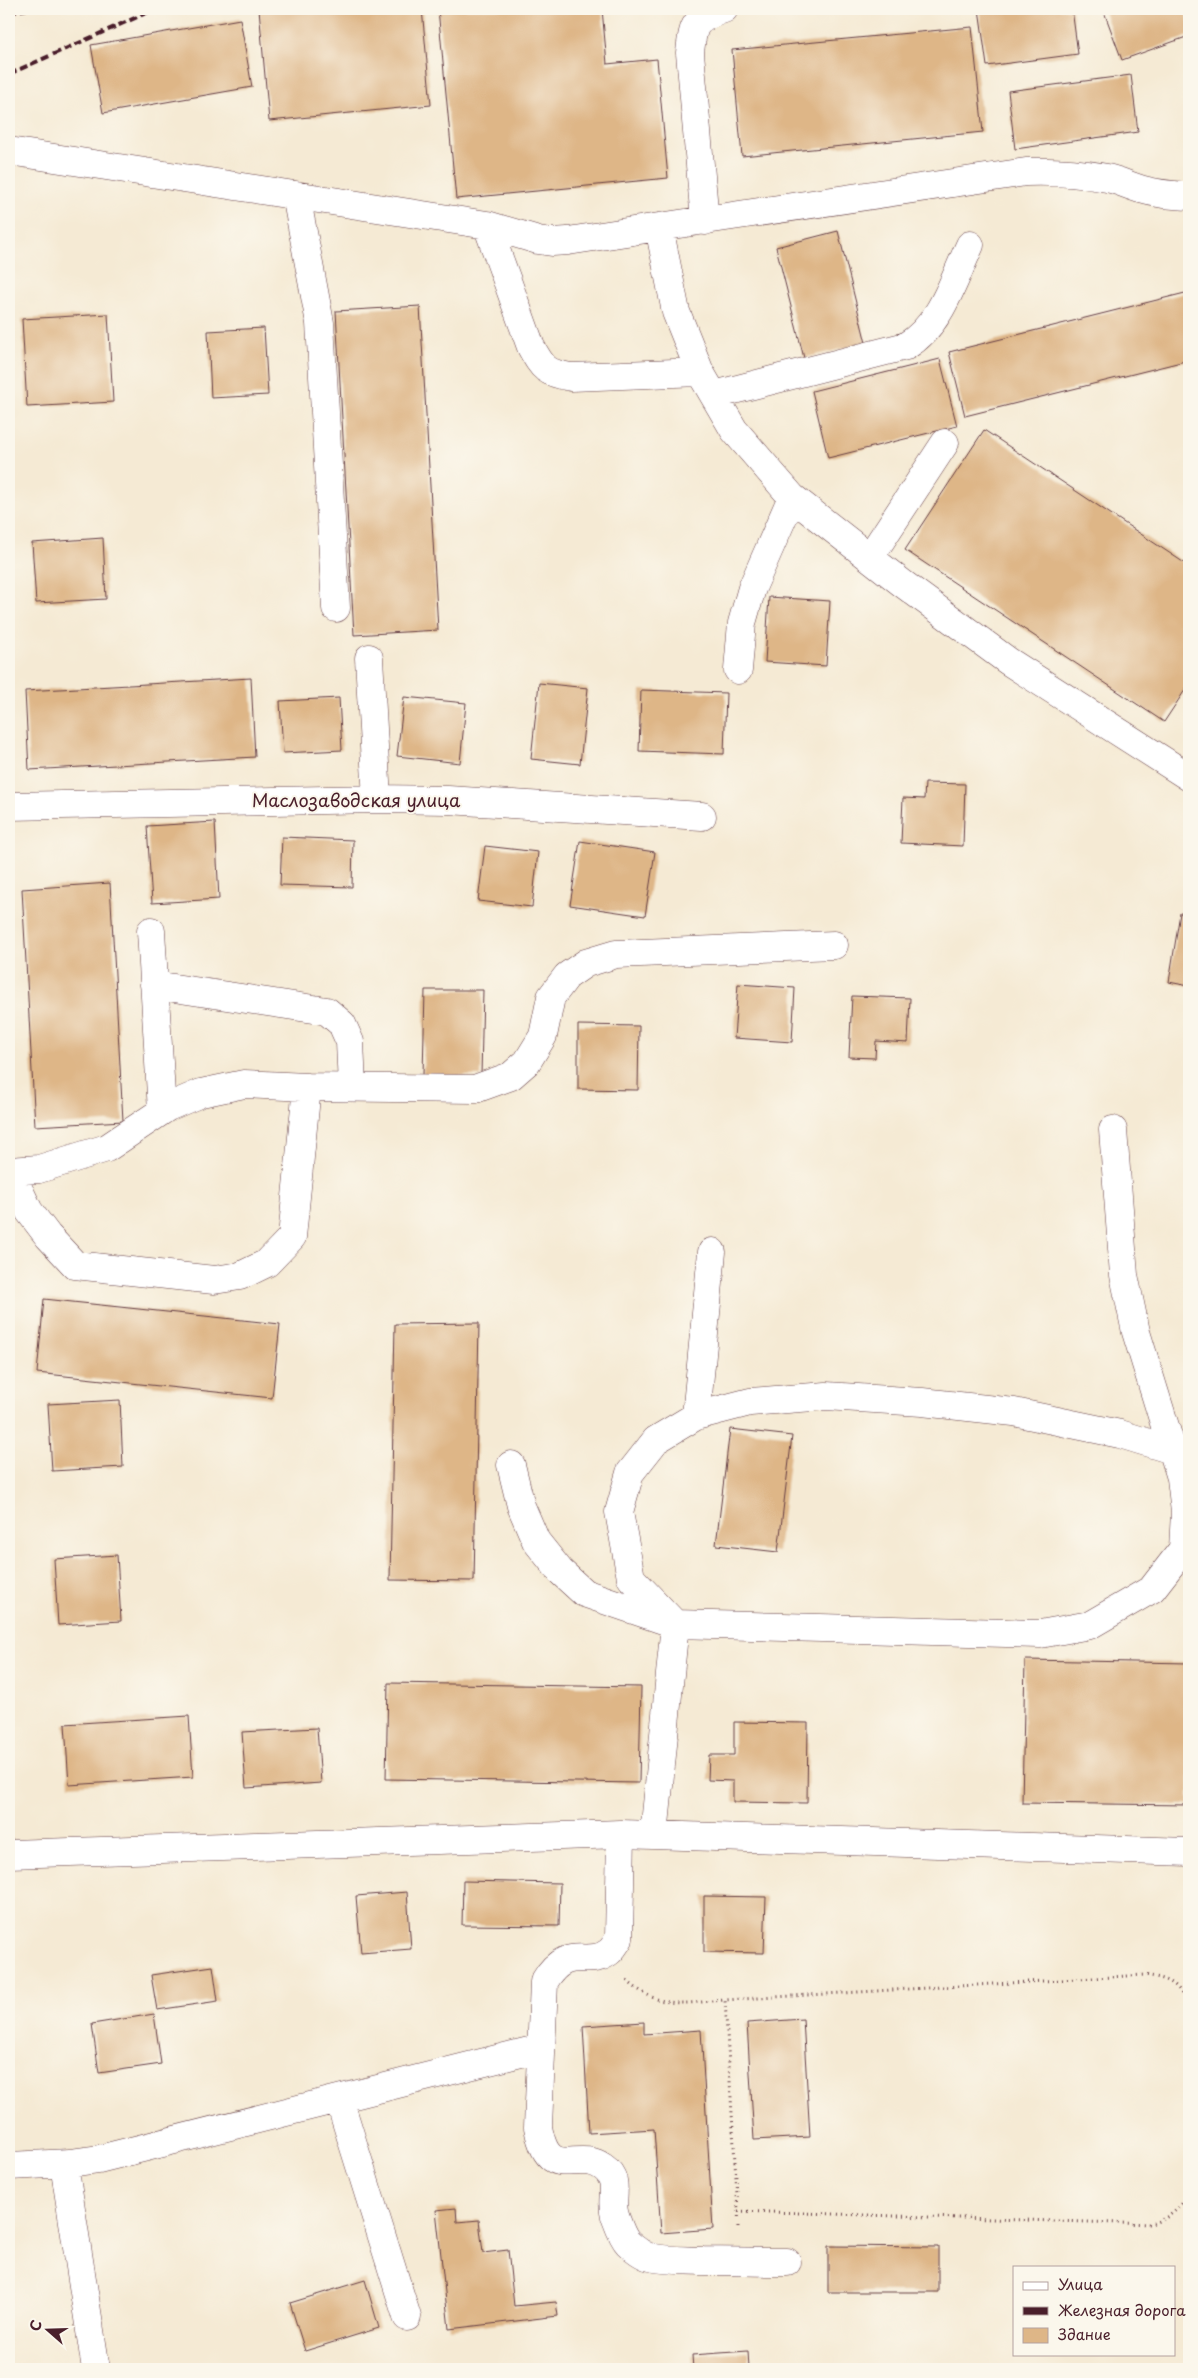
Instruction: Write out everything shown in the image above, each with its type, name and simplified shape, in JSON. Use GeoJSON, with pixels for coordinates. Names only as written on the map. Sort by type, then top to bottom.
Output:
{"type":"FeatureCollection","features":[{"type":"Feature","properties":{"kind":"street"},"geometry":{"type":"LineString","coordinates":[[705,221],[690,53],[693,29],[703,16],[724,9]]}},
{"type":"Feature","properties":{"kind":"street"},"geometry":{"type":"LineString","coordinates":[[9,151],[487,225],[538,240],[552,242],[659,228],[1026,172],[1056,171],[1082,174],[1109,179],[1163,194],[1189,196]]}},
{"type":"Feature","properties":{"kind":"street"},"geometry":{"type":"LineString","coordinates":[[296,195],[320,323],[336,608]]}},
{"type":"Feature","properties":{"kind":"street"},"geometry":{"type":"LineString","coordinates":[[487,225],[531,348],[541,366],[553,374],[571,377],[700,372]]}},
{"type":"Feature","properties":{"kind":"street"},"geometry":{"type":"LineString","coordinates":[[659,228],[676,312],[700,372],[734,430],[792,497],[1008,661],[1189,777]]}},
{"type":"Feature","properties":{"kind":"street"},"geometry":{"type":"LineString","coordinates":[[714,395],[906,346],[921,337],[937,317],[970,245]]}},
{"type":"Feature","properties":{"kind":"street"},"geometry":{"type":"LineString","coordinates":[[870,557],[945,443]]}},
{"type":"Feature","properties":{"kind":"street"},"geometry":{"type":"LineString","coordinates":[[738,670],[742,623],[752,588],[792,497]]}},
{"type":"Feature","properties":{"kind":"street"},"geometry":{"type":"LineString","coordinates":[[369,658],[377,799]]}},
{"type":"Feature","properties":{"kind":"street","name":"Маслозаводская улица"},"geometry":{"type":"LineString","coordinates":[[9,806],[377,799],[458,801],[702,816]]}},
{"type":"Feature","properties":{"kind":"street"},"geometry":{"type":"LineString","coordinates":[[151,931],[162,1111]]}},
{"type":"Feature","properties":{"kind":"street"},"geometry":{"type":"LineString","coordinates":[[308,1087],[292,1237],[267,1263],[240,1276],[214,1280],[75,1265],[48,1236],[30,1211],[10,1171],[39,1168],[107,1148],[162,1111],[201,1093],[244,1084],[308,1087],[474,1089],[511,1076],[527,1062],[543,1036],[551,997],[567,976],[586,963],[616,954],[834,945]]}},
{"type":"Feature","properties":{"kind":"street"},"geometry":{"type":"LineString","coordinates":[[154,986],[327,1011],[342,1024],[350,1042],[352,1087]]}},
{"type":"Feature","properties":{"kind":"street"},"geometry":{"type":"LineString","coordinates":[[511,1465],[521,1506],[536,1541],[560,1571],[584,1594],[675,1624],[1040,1634],[1090,1625],[1152,1589],[1183,1549],[1185,1512],[1181,1478],[1136,1332],[1124,1276],[1113,1130]]}},
{"type":"Feature","properties":{"kind":"street"},"geometry":{"type":"LineString","coordinates":[[696,1416],[712,1252]]}},
{"type":"Feature","properties":{"kind":"street"},"geometry":{"type":"LineString","coordinates":[[654,1835],[675,1624],[632,1578],[619,1512],[630,1473],[656,1440],[696,1416],[750,1402],[826,1396],[1014,1412],[1120,1434],[1172,1450]]}},
{"type":"Feature","properties":{"kind":"street"},"geometry":{"type":"LineString","coordinates":[[621,1834],[618,1938],[610,1951],[598,1958],[564,1960],[551,1970],[544,1982],[538,2127],[542,2147],[550,2157],[563,2162],[589,2162],[602,2166],[612,2176],[615,2186],[614,2213],[627,2243],[648,2257],[673,2260],[787,2262]]}},
{"type":"Feature","properties":{"kind":"street"},"geometry":{"type":"LineString","coordinates":[[9,1854],[621,1834],[1189,1852]]}},
{"type":"Feature","properties":{"kind":"street"},"geometry":{"type":"LineString","coordinates":[[9,2166],[64,2164],[99,2159],[541,2048]]}},
{"type":"Feature","properties":{"kind":"street"},"geometry":{"type":"LineString","coordinates":[[339,2099],[408,2317]]}},
{"type":"Feature","properties":{"kind":"street"},"geometry":{"type":"LineString","coordinates":[[64,2164],[96,2369]]}},
{"type":"Feature","properties":{"kind":"path"},"geometry":{"type":"LineString","coordinates":[[598,1958],[642,1993],[652,1999],[668,2003],[1144,1975],[1165,1978],[1183,1992],[1189,2009]]}},
{"type":"Feature","properties":{"kind":"path"},"geometry":{"type":"LineString","coordinates":[[725,2000],[741,2261]]}},
{"type":"Feature","properties":{"kind":"path"},"geometry":{"type":"LineString","coordinates":[[738,2210],[1151,2224],[1170,2217],[1182,2206],[1189,2192]]}},
{"type":"Feature","properties":{"kind":"building"},"geometry":{"type":"Polygon","coordinates":[[[259,9],[422,9],[431,105],[269,121],[259,9]]]}},
{"type":"Feature","properties":{"kind":"building"},"geometry":{"type":"Polygon","coordinates":[[[438,9],[602,9],[607,64],[657,59],[668,178],[456,199],[438,9]]]}},
{"type":"Feature","properties":{"kind":"building"},"geometry":{"type":"Polygon","coordinates":[[[979,9],[1072,9],[1078,54],[987,66],[979,9]]]}},
{"type":"Feature","properties":{"kind":"building"},"geometry":{"type":"Polygon","coordinates":[[[1103,9],[1184,9],[1189,22],[1189,36],[1122,60],[1103,9]]]}},
{"type":"Feature","properties":{"kind":"building"},"geometry":{"type":"Polygon","coordinates":[[[240,19],[252,87],[103,113],[91,45],[240,19]]]}},
{"type":"Feature","properties":{"kind":"building"},"geometry":{"type":"Polygon","coordinates":[[[972,27],[983,132],[742,156],[732,50],[972,27]]]}},
{"type":"Feature","properties":{"kind":"building"},"geometry":{"type":"Polygon","coordinates":[[[1131,75],[1138,132],[1015,149],[1008,91],[1131,75]]]}},
{"type":"Feature","properties":{"kind":"building"},"geometry":{"type":"Polygon","coordinates":[[[838,231],[866,343],[804,358],[776,247],[838,231]]]}},
{"type":"Feature","properties":{"kind":"building"},"geometry":{"type":"Polygon","coordinates":[[[1189,292],[1189,360],[965,416],[949,352],[1189,292]]]}},
{"type":"Feature","properties":{"kind":"building"},"geometry":{"type":"Polygon","coordinates":[[[420,306],[438,630],[354,635],[336,311],[420,306]]]}},
{"type":"Feature","properties":{"kind":"building"},"geometry":{"type":"Polygon","coordinates":[[[108,314],[113,402],[27,407],[22,319],[108,314]]]}},
{"type":"Feature","properties":{"kind":"building"},"geometry":{"type":"Polygon","coordinates":[[[264,328],[268,395],[211,398],[208,331],[264,328]]]}},
{"type":"Feature","properties":{"kind":"building"},"geometry":{"type":"Polygon","coordinates":[[[940,359],[957,426],[828,458],[812,391],[940,359]]]}},
{"type":"Feature","properties":{"kind":"building"},"geometry":{"type":"Polygon","coordinates":[[[984,430],[1189,566],[1189,684],[1164,722],[905,550],[984,430]]]}},
{"type":"Feature","properties":{"kind":"building"},"geometry":{"type":"Polygon","coordinates":[[[103,538],[106,599],[36,603],[32,543],[103,538]]]}},
{"type":"Feature","properties":{"kind":"building"},"geometry":{"type":"Polygon","coordinates":[[[769,597],[830,601],[826,666],[765,662],[769,597]]]}},
{"type":"Feature","properties":{"kind":"building"},"geometry":{"type":"Polygon","coordinates":[[[251,678],[255,757],[29,770],[25,691],[251,678]]]}},
{"type":"Feature","properties":{"kind":"building"},"geometry":{"type":"Polygon","coordinates":[[[539,683],[588,688],[580,764],[531,759],[539,683]]]}},
{"type":"Feature","properties":{"kind":"building"},"geometry":{"type":"Polygon","coordinates":[[[641,690],[726,693],[724,754],[639,751],[641,690]]]}},
{"type":"Feature","properties":{"kind":"building"},"geometry":{"type":"Polygon","coordinates":[[[404,697],[466,703],[460,763],[397,756],[404,697]]]}},
{"type":"Feature","properties":{"kind":"building"},"geometry":{"type":"Polygon","coordinates":[[[339,698],[342,750],[283,753],[280,701],[339,698]]]}},
{"type":"Feature","properties":{"kind":"building"},"geometry":{"type":"Polygon","coordinates":[[[925,783],[965,784],[963,846],[901,843],[903,798],[924,799],[925,783]]]}},
{"type":"Feature","properties":{"kind":"building"},"geometry":{"type":"Polygon","coordinates":[[[215,822],[219,899],[152,903],[147,826],[215,822]]]}},
{"type":"Feature","properties":{"kind":"building"},"geometry":{"type":"Polygon","coordinates":[[[282,837],[353,840],[352,887],[280,885],[282,837]]]}},
{"type":"Feature","properties":{"kind":"building"},"geometry":{"type":"Polygon","coordinates":[[[580,841],[655,852],[645,916],[570,905],[580,841]]]}},
{"type":"Feature","properties":{"kind":"building"},"geometry":{"type":"Polygon","coordinates":[[[485,846],[538,852],[532,907],[478,901],[485,846]]]}},
{"type":"Feature","properties":{"kind":"building"},"geometry":{"type":"Polygon","coordinates":[[[110,883],[123,1121],[35,1126],[22,889],[110,883]]]}},
{"type":"Feature","properties":{"kind":"building"},"geometry":{"type":"Polygon","coordinates":[[[1180,913],[1189,914],[1189,986],[1169,982],[1180,913]]]}},
{"type":"Feature","properties":{"kind":"building"},"geometry":{"type":"Polygon","coordinates":[[[738,984],[795,988],[792,1042],[734,1038],[738,984]]]}},
{"type":"Feature","properties":{"kind":"building"},"geometry":{"type":"Polygon","coordinates":[[[425,990],[483,990],[481,1076],[423,1075],[425,990]]]}},
{"type":"Feature","properties":{"kind":"building"},"geometry":{"type":"Polygon","coordinates":[[[852,996],[910,998],[908,1043],[876,1041],[875,1058],[849,1057],[852,996]]]}},
{"type":"Feature","properties":{"kind":"building"},"geometry":{"type":"Polygon","coordinates":[[[578,1025],[639,1026],[638,1090],[578,1089],[578,1025]]]}},
{"type":"Feature","properties":{"kind":"building"},"geometry":{"type":"Polygon","coordinates":[[[44,1299],[280,1324],[272,1398],[37,1373],[44,1299]]]}},
{"type":"Feature","properties":{"kind":"building"},"geometry":{"type":"Polygon","coordinates":[[[479,1323],[474,1581],[390,1580],[395,1324],[479,1323]]]}},
{"type":"Feature","properties":{"kind":"building"},"geometry":{"type":"Polygon","coordinates":[[[120,1400],[123,1467],[52,1471],[48,1404],[120,1400]]]}},
{"type":"Feature","properties":{"kind":"building"},"geometry":{"type":"Polygon","coordinates":[[[730,1429],[792,1436],[778,1552],[716,1545],[730,1429]]]}},
{"type":"Feature","properties":{"kind":"building"},"geometry":{"type":"Polygon","coordinates":[[[117,1555],[121,1621],[58,1625],[54,1559],[117,1555]]]}},
{"type":"Feature","properties":{"kind":"building"},"geometry":{"type":"Polygon","coordinates":[[[1025,1660],[1189,1663],[1189,1805],[1022,1803],[1025,1660]]]}},
{"type":"Feature","properties":{"kind":"building"},"geometry":{"type":"Polygon","coordinates":[[[388,1683],[641,1687],[639,1783],[386,1779],[388,1683]]]}},
{"type":"Feature","properties":{"kind":"building"},"geometry":{"type":"Polygon","coordinates":[[[189,1716],[193,1777],[69,1785],[65,1724],[189,1716]]]}},
{"type":"Feature","properties":{"kind":"building"},"geometry":{"type":"Polygon","coordinates":[[[734,1722],[808,1723],[807,1803],[733,1802],[733,1781],[708,1780],[709,1755],[734,1755],[734,1722]]]}},
{"type":"Feature","properties":{"kind":"building"},"geometry":{"type":"Polygon","coordinates":[[[317,1728],[321,1783],[246,1788],[242,1732],[317,1728]]]}},
{"type":"Feature","properties":{"kind":"building"},"geometry":{"type":"Polygon","coordinates":[[[463,1881],[560,1883],[559,1926],[462,1925],[463,1881]]]}},
{"type":"Feature","properties":{"kind":"building"},"geometry":{"type":"Polygon","coordinates":[[[407,1892],[411,1949],[361,1953],[356,1896],[407,1892]]]}},
{"type":"Feature","properties":{"kind":"building"},"geometry":{"type":"Polygon","coordinates":[[[704,1896],[766,1897],[764,1953],[704,1952],[704,1896]]]}},
{"type":"Feature","properties":{"kind":"building"},"geometry":{"type":"Polygon","coordinates":[[[213,1966],[218,2001],[157,2010],[151,1975],[213,1966]]]}},
{"type":"Feature","properties":{"kind":"building"},"geometry":{"type":"Polygon","coordinates":[[[154,2014],[161,2064],[99,2073],[92,2024],[154,2014]]]}},
{"type":"Feature","properties":{"kind":"building"},"geometry":{"type":"Polygon","coordinates":[[[803,2019],[810,2137],[754,2140],[747,2023],[803,2019]]]}},
{"type":"Feature","properties":{"kind":"building"},"geometry":{"type":"Polygon","coordinates":[[[644,2022],[644,2034],[701,2030],[713,2229],[661,2233],[654,2129],[589,2133],[583,2026],[644,2022]]]}},
{"type":"Feature","properties":{"kind":"building"},"geometry":{"type":"Polygon","coordinates":[[[456,2208],[457,2222],[479,2220],[483,2253],[508,2250],[514,2306],[556,2302],[558,2316],[449,2329],[436,2210],[456,2208]]]}},
{"type":"Feature","properties":{"kind":"building"},"geometry":{"type":"Polygon","coordinates":[[[828,2246],[938,2247],[938,2292],[828,2292],[828,2246]]]}},
{"type":"Feature","properties":{"kind":"building"},"geometry":{"type":"Polygon","coordinates":[[[365,2280],[379,2328],[305,2351],[290,2303],[365,2280]]]}},
{"type":"Feature","properties":{"kind":"building"},"geometry":{"type":"Polygon","coordinates":[[[748,2351],[749,2369],[693,2369],[692,2355],[748,2351]]]}},
{"type":"Feature","properties":{"kind":"railway"},"geometry":{"type":"LineString","coordinates":[[9,13],[27,9]]}},
{"type":"Feature","properties":{"kind":"railway"},"geometry":{"type":"LineString","coordinates":[[9,74],[155,9]]}}]}
